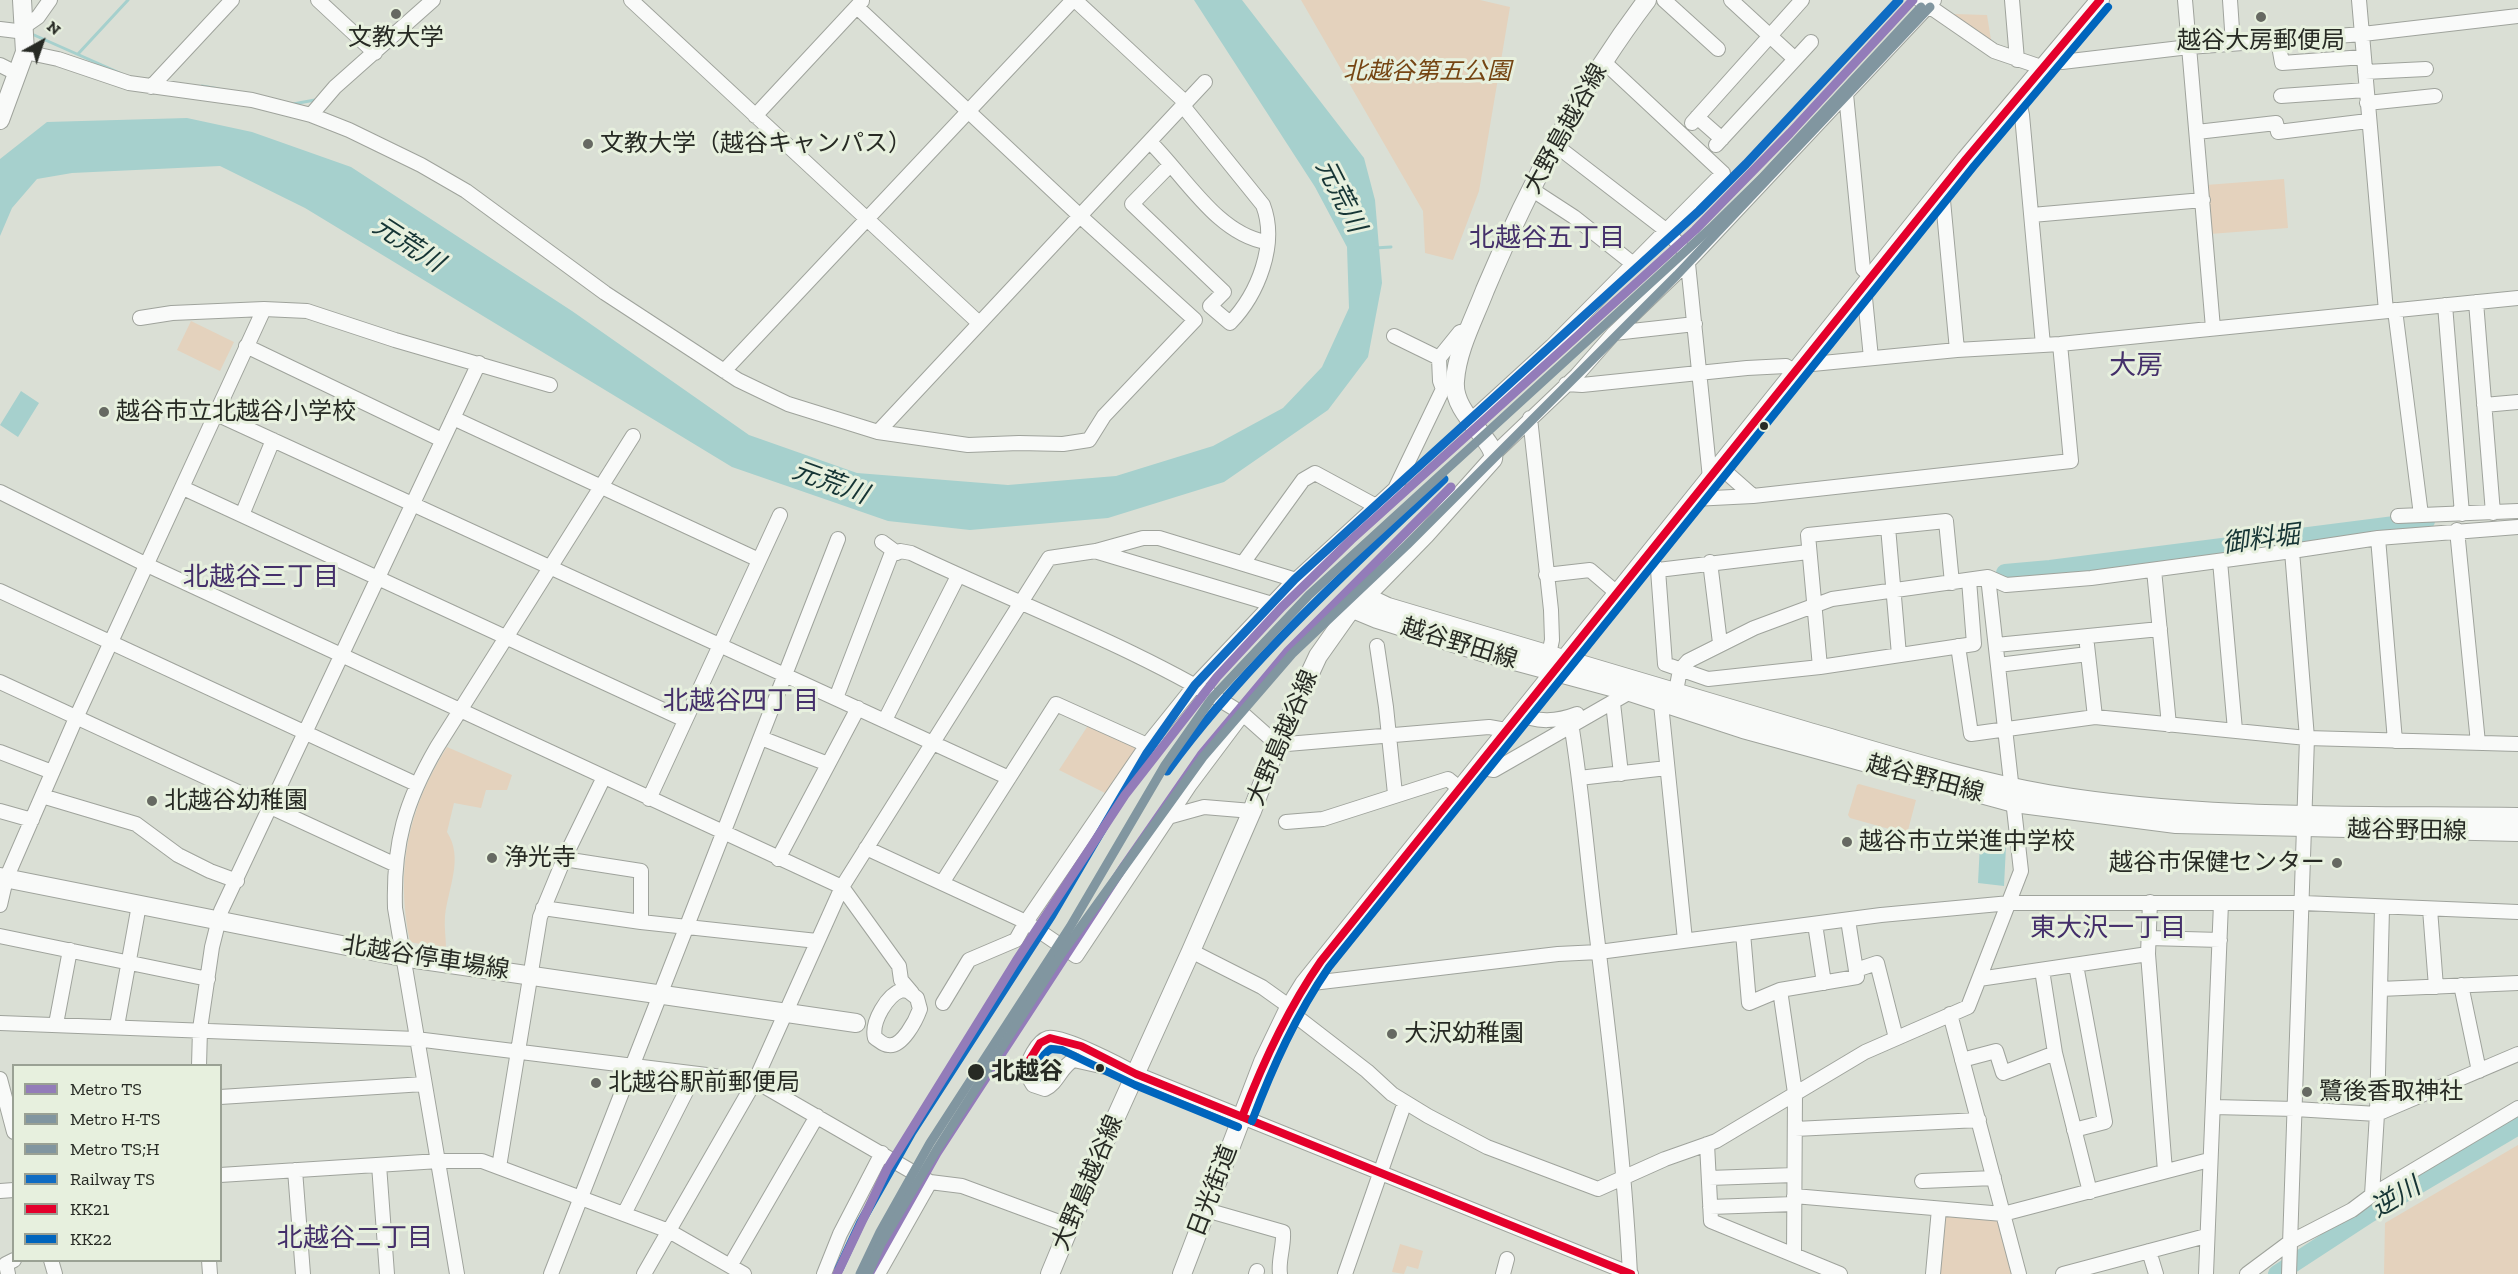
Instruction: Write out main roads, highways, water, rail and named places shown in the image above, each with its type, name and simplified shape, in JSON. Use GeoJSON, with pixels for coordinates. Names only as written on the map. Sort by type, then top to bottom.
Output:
{"type":"FeatureCollection","features":[{"type":"Feature","properties":{"kind":"main road"},"geometry":{"type":"LineString","coordinates":[[0,120],[26,52],[22,0]]}},
{"type":"Feature","properties":{"kind":"main road","name":"大野島越谷線"},"geometry":{"type":"LineString","coordinates":[[1050,1274],[1106,1139],[1252,811],[1278,742],[1318,656],[1359,602],[1490,466],[1494,454],[1459,405],[1449,386],[1469,330],[1506,242],[1554,144],[1604,61],[1647,0]]}},
{"type":"Feature","properties":{"kind":"main road","name":"日光街道"},"geometry":{"type":"LineString","coordinates":[[1182,1274],[1263,1062],[1289,1008],[1304,984],[1520,712],[1555,661],[1617,593],[1652,563],[1693,499],[1714,472],[1942,190],[2100,0]]}},
{"type":"Feature","properties":{"kind":"main road","name":"越谷野田線"},"geometry":{"type":"LineString","coordinates":[[1359,602],[1377,619],[1676,692],[1915,762],[2013,795]]}},
{"type":"Feature","properties":{"kind":"main road","name":"越谷野田線"},"geometry":{"type":"LineString","coordinates":[[1555,661],[1661,704],[1881,768],[2013,795],[2304,822],[2518,832]]}},
{"type":"Feature","properties":{"kind":"main road","name":"越谷野田線"},"geometry":{"type":"LineString","coordinates":[[2304,822],[2518,817]]}},
{"type":"Feature","properties":{"kind":"main road","name":"北越谷停車場線"},"geometry":{"type":"LineString","coordinates":[[3,878],[402,957],[855,1023]]}},
{"type":"Feature","properties":{"kind":"water","name":"元荒川"},"geometry":{"type":"Polygon","coordinates":[[[1194,0],[1242,0],[1364,158],[1375,200],[1382,283],[1368,357],[1328,410],[1224,482],[1108,518],[970,530],[888,521],[732,467],[305,208],[220,166],[72,173],[37,179],[12,208],[0,236],[0,159],[47,122],[187,118],[252,132],[351,167],[572,311],[749,435],[857,473],[1008,485],[1116,476],[1213,446],[1283,408],[1322,367],[1349,308],[1347,247],[1315,187],[1194,0]]]}},
{"type":"Feature","properties":{"kind":"water"},"geometry":{"type":"Polygon","coordinates":[[[21,391],[39,403],[18,437],[0,425],[21,391]]]}},
{"type":"Feature","properties":{"kind":"water"},"geometry":{"type":"Polygon","coordinates":[[[1980,844],[2006,846],[2004,886],[1978,883],[1980,844]]]}},
{"type":"Feature","properties":{"kind":"waterway"},"geometry":{"type":"LineString","coordinates":[[78,54],[128,0]]}},
{"type":"Feature","properties":{"kind":"waterway"},"geometry":{"type":"LineString","coordinates":[[34,35],[122,74]]}},
{"type":"Feature","properties":{"kind":"waterway"},"geometry":{"type":"LineString","coordinates":[[202,86],[219,89]]}},
{"type":"Feature","properties":{"kind":"waterway"},"geometry":{"type":"LineString","coordinates":[[293,104],[315,100]]}},
{"type":"Feature","properties":{"kind":"waterway"},"geometry":{"type":"LineString","coordinates":[[1375,248],[1391,247]]}},
{"type":"Feature","properties":{"kind":"waterway","name":"御料堀"},"geometry":{"type":"LineString","coordinates":[[2005,573],[2426,521]]}},
{"type":"Feature","properties":{"kind":"waterway","name":"逆川"},"geometry":{"type":"LineString","coordinates":[[2277,1274],[2369,1214],[2518,1126]]}},
{"type":"Feature","properties":{"kind":"metro line","name":"TS"},"geometry":{"type":"LineString","coordinates":[[837,1274],[887,1169],[1016,961],[1125,795],[1217,677],[1282,607],[1351,540],[1695,230],[1790,133],[1913,0]]}},
{"type":"Feature","properties":{"kind":"metro line","name":"H-TS"},"geometry":{"type":"LineString","coordinates":[[860,1274],[880,1232],[930,1143],[1070,927],[1165,765],[1212,698],[1309,595],[1713,226],[1762,178],[1921,7]]}},
{"type":"Feature","properties":{"kind":"metro line","name":"TS;H"},"geometry":{"type":"LineString","coordinates":[[868,1274],[881,1244],[936,1151],[1062,953],[1203,757],[1292,654],[1407,545],[1677,275],[1930,7]]}},
{"type":"Feature","properties":{"kind":"metro line","name":"TS"},"geometry":{"type":"LineString","coordinates":[[869,1274],[937,1153],[1124,866],[1201,755],[1288,651],[1451,487]]}},
{"type":"Feature","properties":{"kind":"rail line","name":"TS"},"geometry":{"type":"LineString","coordinates":[[839,1269],[861,1222],[912,1132],[1052,915],[1147,753],[1195,685],[1295,579],[1699,211],[1899,0]]}},
{"type":"Feature","properties":{"kind":"rail line","name":"TS"},"geometry":{"type":"LineString","coordinates":[[1167,771],[1230,692],[1264,655],[1444,479]]}},
{"type":"Feature","properties":{"kind":"place","name":"文教大学"},"geometry":{"type":"Point","coordinates":[396,14]}},
{"type":"Feature","properties":{"kind":"place","name":"越谷大房郵便局"},"geometry":{"type":"Point","coordinates":[2261,17]}},
{"type":"Feature","properties":{"kind":"place","name":"文教大学（越谷キャンパス）"},"geometry":{"type":"Point","coordinates":[588,144]}},
{"type":"Feature","properties":{"kind":"place","name":"越谷市立北越谷小学校"},"geometry":{"type":"Point","coordinates":[104,412]}},
{"type":"Feature","properties":{"kind":"place","name":"北越谷幼稚園"},"geometry":{"type":"Point","coordinates":[152,801]}},
{"type":"Feature","properties":{"kind":"place","name":"越谷市立栄進中学校"},"geometry":{"type":"Point","coordinates":[1847,842]}},
{"type":"Feature","properties":{"kind":"place","name":"浄光寺"},"geometry":{"type":"Point","coordinates":[492,858]}},
{"type":"Feature","properties":{"kind":"place","name":"越谷市保健センター"},"geometry":{"type":"Point","coordinates":[2337,863]}},
{"type":"Feature","properties":{"kind":"place","name":"大沢幼稚園"},"geometry":{"type":"Point","coordinates":[1392,1034]}},
{"type":"Feature","properties":{"kind":"place","name":"北越谷"},"geometry":{"type":"Point","coordinates":[976,1072]}},
{"type":"Feature","properties":{"kind":"place","name":"北越谷駅前郵便局"},"geometry":{"type":"Point","coordinates":[596,1083]}},
{"type":"Feature","properties":{"kind":"place","name":"鷺後香取神社"},"geometry":{"type":"Point","coordinates":[2307,1092]}},
{"type":"Feature","properties":{"kind":"district","name":"北越谷五丁目"},"geometry":{"type":"Point","coordinates":[1547,239]}},
{"type":"Feature","properties":{"kind":"district","name":"大房"},"geometry":{"type":"Point","coordinates":[2136,366]}},
{"type":"Feature","properties":{"kind":"district","name":"北越谷三丁目"},"geometry":{"type":"Point","coordinates":[261,578]}},
{"type":"Feature","properties":{"kind":"district","name":"北越谷四丁目"},"geometry":{"type":"Point","coordinates":[741,702]}},
{"type":"Feature","properties":{"kind":"district","name":"東大沢一丁目"},"geometry":{"type":"Point","coordinates":[2108,929]}},
{"type":"Feature","properties":{"kind":"district","name":"北越谷二丁目"},"geometry":{"type":"Point","coordinates":[355,1239]}},
{"type":"Feature","properties":{"kind":"park label","name":"北越谷第五公園"},"geometry":{"type":"Point","coordinates":[1427,72]}}]}
